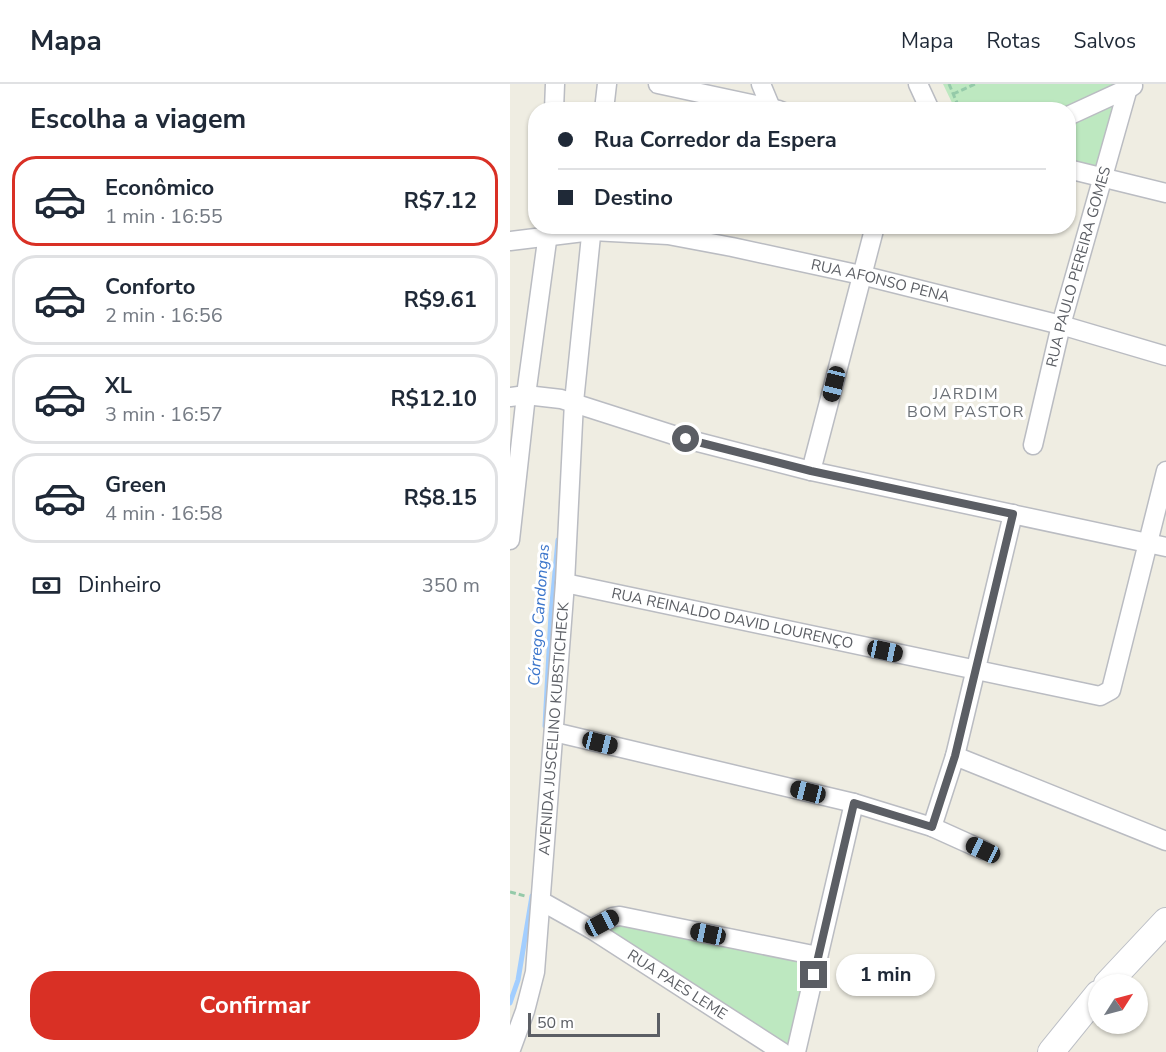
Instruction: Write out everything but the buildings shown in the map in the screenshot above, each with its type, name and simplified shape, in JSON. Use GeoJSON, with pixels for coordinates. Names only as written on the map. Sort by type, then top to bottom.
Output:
{"type":"FeatureCollection","features":[{"type":"Feature","properties":{"kind":"street"},"geometry":{"type":"LineString","coordinates":[[554,102],[555,84]]}},
{"type":"Feature","properties":{"kind":"street"},"geometry":{"type":"LineString","coordinates":[[605,102],[607,84]]}},
{"type":"Feature","properties":{"kind":"street"},"geometry":{"type":"LineString","coordinates":[[658,84],[742,102]]}},
{"type":"Feature","properties":{"kind":"street"},"geometry":{"type":"LineString","coordinates":[[760,84],[771,102]]}},
{"type":"Feature","properties":{"kind":"street"},"geometry":{"type":"LineString","coordinates":[[918,84],[926,102]]}},
{"type":"Feature","properties":{"kind":"street"},"geometry":{"type":"LineString","coordinates":[[1076,112],[1133,86]]}},
{"type":"Feature","properties":{"kind":"street","name":"RUA PAULO PEREIRA GOMES"},"geometry":{"type":"LineString","coordinates":[[1033,445],[1061,325],[1102,177],[1133,86]]}},
{"type":"Feature","properties":{"kind":"street"},"geometry":{"type":"LineString","coordinates":[[1076,171],[1166,193]]}},
{"type":"Feature","properties":{"kind":"street","name":"RUA AFONSO PENA"},"geometry":{"type":"LineString","coordinates":[[510,240],[542,234]]}},
{"type":"Feature","properties":{"kind":"street"},"geometry":{"type":"LineString","coordinates":[[510,540],[525,396],[552,234]]}},
{"type":"Feature","properties":{"kind":"street","name":"AVENIDA JUSCELINO KUBSTICHECK"},"geometry":{"type":"LineString","coordinates":[[510,1052],[525,1011],[534,972],[541,901],[565,583],[568,400],[587,234]]}},
{"type":"Feature","properties":{"kind":"street","name":"RUA AFONSO PENA"},"geometry":{"type":"LineString","coordinates":[[652,234],[732,247],[861,275],[1061,325],[1166,356]]}},
{"type":"Feature","properties":{"kind":"street"},"geometry":{"type":"LineString","coordinates":[[811,471],[873,234]]}},
{"type":"Feature","properties":{"kind":"street"},"geometry":{"type":"LineString","coordinates":[[525,396],[568,400],[686,439],[811,471],[1158,545],[1166,471]]}},
{"type":"Feature","properties":{"kind":"street"},"geometry":{"type":"LineString","coordinates":[[932,827],[955,756],[1013,514]]}},
{"type":"Feature","properties":{"kind":"street","name":"RUA REINALDO DAVID LOURENÇO"},"geometry":{"type":"LineString","coordinates":[[565,583],[1100,696],[1111,690],[1158,545]]}},
{"type":"Feature","properties":{"kind":"street"},"geometry":{"type":"LineString","coordinates":[[554,732],[854,803],[932,827],[983,850]]}},
{"type":"Feature","properties":{"kind":"street"},"geometry":{"type":"LineString","coordinates":[[955,756],[1166,842]]}},
{"type":"Feature","properties":{"kind":"street"},"geometry":{"type":"LineString","coordinates":[[796,1052],[854,803]]}},
{"type":"Feature","properties":{"kind":"street","name":"RUA PAES LEME"},"geometry":{"type":"LineString","coordinates":[[541,901],[591,929],[782,1052]]}},
{"type":"Feature","properties":{"kind":"street"},"geometry":{"type":"LineString","coordinates":[[591,929],[613,917],[620,916],[818,956]]}},
{"type":"Feature","properties":{"kind":"street"},"geometry":{"type":"LineString","coordinates":[[1116,974],[1166,921]]}},
{"type":"Feature","properties":{"kind":"street"},"geometry":{"type":"LineString","coordinates":[[1051,1052],[1088,1006]]}},
{"type":"Feature","properties":{"kind":"path"},"geometry":{"type":"LineString","coordinates":[[949,84],[957,102]]}},
{"type":"Feature","properties":{"kind":"path"},"geometry":{"type":"LineString","coordinates":[[953,93],[975,84]]}},
{"type":"Feature","properties":{"kind":"green space"},"geometry":{"type":"Polygon","coordinates":[[[943,84],[1127,84],[1076,106],[1076,102],[952,102],[943,84]]]}},
{"type":"Feature","properties":{"kind":"green space"},"geometry":{"type":"Polygon","coordinates":[[[1120,99],[1099,169],[1076,165],[1076,118],[1120,99]]]}},
{"type":"Feature","properties":{"kind":"green space"},"geometry":{"type":"Polygon","coordinates":[[[614,918],[810,962],[791,1049],[593,928],[614,918]]]}},
{"type":"Feature","properties":{"kind":"waterway","name":"Córrego Candongas"},"geometry":{"type":"LineString","coordinates":[[545,726],[551,614],[558,540]]}},
{"type":"Feature","properties":{"kind":"waterway","name":"Córrego Candongas"},"geometry":{"type":"LineString","coordinates":[[510,1003],[518,980],[532,896]]}},
{"type":"Feature","properties":{"kind":"district","name":"JARDIM BOM PASTOR"},"geometry":{"type":"Point","coordinates":[966,403]}},
{"type":"Feature","properties":{"kind":"route"},"geometry":{"type":"LineString","coordinates":[[686,439],[811,471],[1013,514],[955,756],[932,827],[854,803],[814,975]]}}]}
